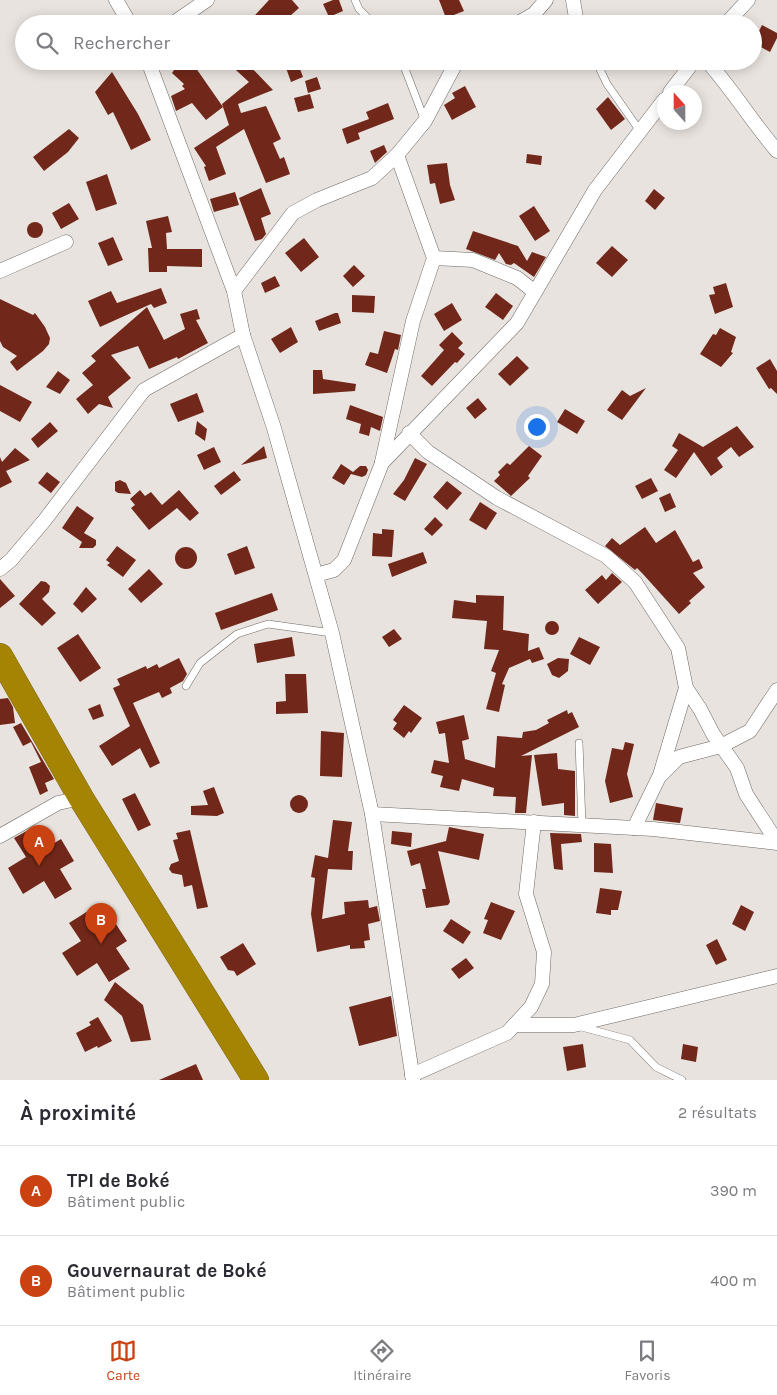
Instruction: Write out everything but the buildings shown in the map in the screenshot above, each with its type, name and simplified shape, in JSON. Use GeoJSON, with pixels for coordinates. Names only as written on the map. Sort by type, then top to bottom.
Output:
{"type":"FeatureCollection","features":[{"type":"Feature","properties":{"kind":"highway"},"geometry":{"type":"LineString","coordinates":[[0,656],[9,688],[81,798],[256,1080]]}},
{"type":"Feature","properties":{"kind":"street"},"geometry":{"type":"LineString","coordinates":[[116,0],[125,15]]}},
{"type":"Feature","properties":{"kind":"street"},"geometry":{"type":"LineString","coordinates":[[186,15],[208,0]]}},
{"type":"Feature","properties":{"kind":"street"},"geometry":{"type":"LineString","coordinates":[[532,15],[546,0]]}},
{"type":"Feature","properties":{"kind":"street"},"geometry":{"type":"LineString","coordinates":[[573,0],[575,15]]}},
{"type":"Feature","properties":{"kind":"street"},"geometry":{"type":"LineString","coordinates":[[734,15],[748,0]]}},
{"type":"Feature","properties":{"kind":"street"},"geometry":{"type":"LineString","coordinates":[[151,70],[234,291],[243,335],[274,428],[332,633],[372,814],[412,1078],[507,1033],[532,1007],[542,984],[544,952],[526,894],[534,822]]}},
{"type":"Feature","properties":{"kind":"street"},"geometry":{"type":"LineString","coordinates":[[234,291],[293,213],[317,200],[372,178],[397,155],[425,121],[452,70]]}},
{"type":"Feature","properties":{"kind":"street"},"geometry":{"type":"LineString","coordinates":[[675,85],[687,70]]}},
{"type":"Feature","properties":{"kind":"street"},"geometry":{"type":"LineString","coordinates":[[715,70],[728,85],[757,128],[777,151]]}},
{"type":"Feature","properties":{"kind":"street"},"geometry":{"type":"LineString","coordinates":[[382,463],[409,433],[518,323],[595,190],[657,109]]}},
{"type":"Feature","properties":{"kind":"street"},"geometry":{"type":"LineString","coordinates":[[316,575],[334,570],[344,560],[382,463],[413,321],[434,258],[397,155]]}},
{"type":"Feature","properties":{"kind":"street"},"geometry":{"type":"LineString","coordinates":[[0,271],[66,242]]}},
{"type":"Feature","properties":{"kind":"street"},"geometry":{"type":"LineString","coordinates":[[434,258],[473,260],[516,278],[535,292]]}},
{"type":"Feature","properties":{"kind":"street"},"geometry":{"type":"LineString","coordinates":[[0,569],[11,560],[44,521],[144,390],[243,335]]}},
{"type":"Feature","properties":{"kind":"street"},"geometry":{"type":"LineString","coordinates":[[409,433],[436,457],[498,498],[606,556],[635,582],[679,650],[686,688],[721,746],[737,768],[746,794],[777,843]]}},
{"type":"Feature","properties":{"kind":"street"},"geometry":{"type":"LineString","coordinates":[[634,828],[660,775],[686,688]]}},
{"type":"Feature","properties":{"kind":"street"},"geometry":{"type":"LineString","coordinates":[[660,775],[679,757],[721,746],[750,731],[777,690]]}},
{"type":"Feature","properties":{"kind":"street"},"geometry":{"type":"LineString","coordinates":[[0,836],[58,803],[81,798]]}},
{"type":"Feature","properties":{"kind":"street"},"geometry":{"type":"LineString","coordinates":[[372,814],[582,824],[777,843]]}},
{"type":"Feature","properties":{"kind":"street"},"geometry":{"type":"LineString","coordinates":[[515,1025],[574,1025],[777,976]]}},
{"type":"Feature","properties":{"kind":"lane"},"geometry":{"type":"LineString","coordinates":[[355,0],[359,9],[365,15]]}},
{"type":"Feature","properties":{"kind":"lane"},"geometry":{"type":"LineString","coordinates":[[405,70],[425,121]]}},
{"type":"Feature","properties":{"kind":"lane"},"geometry":{"type":"LineString","coordinates":[[600,70],[607,84],[640,131]]}},
{"type":"Feature","properties":{"kind":"lane"},"geometry":{"type":"LineString","coordinates":[[186,686],[200,664],[237,634],[268,624],[332,633]]}},
{"type":"Feature","properties":{"kind":"lane"},"geometry":{"type":"LineString","coordinates":[[579,743],[582,824]]}},
{"type":"Feature","properties":{"kind":"lane"},"geometry":{"type":"LineString","coordinates":[[574,1025],[630,1040],[656,1067],[682,1080]]}},
{"type":"Feature","properties":{"kind":"place","name":"TPI de Boké"},"geometry":{"type":"Point","coordinates":[39,866]}},
{"type":"Feature","properties":{"kind":"place","name":"Gouvernaurat de Boké"},"geometry":{"type":"Point","coordinates":[101,944]}}]}
